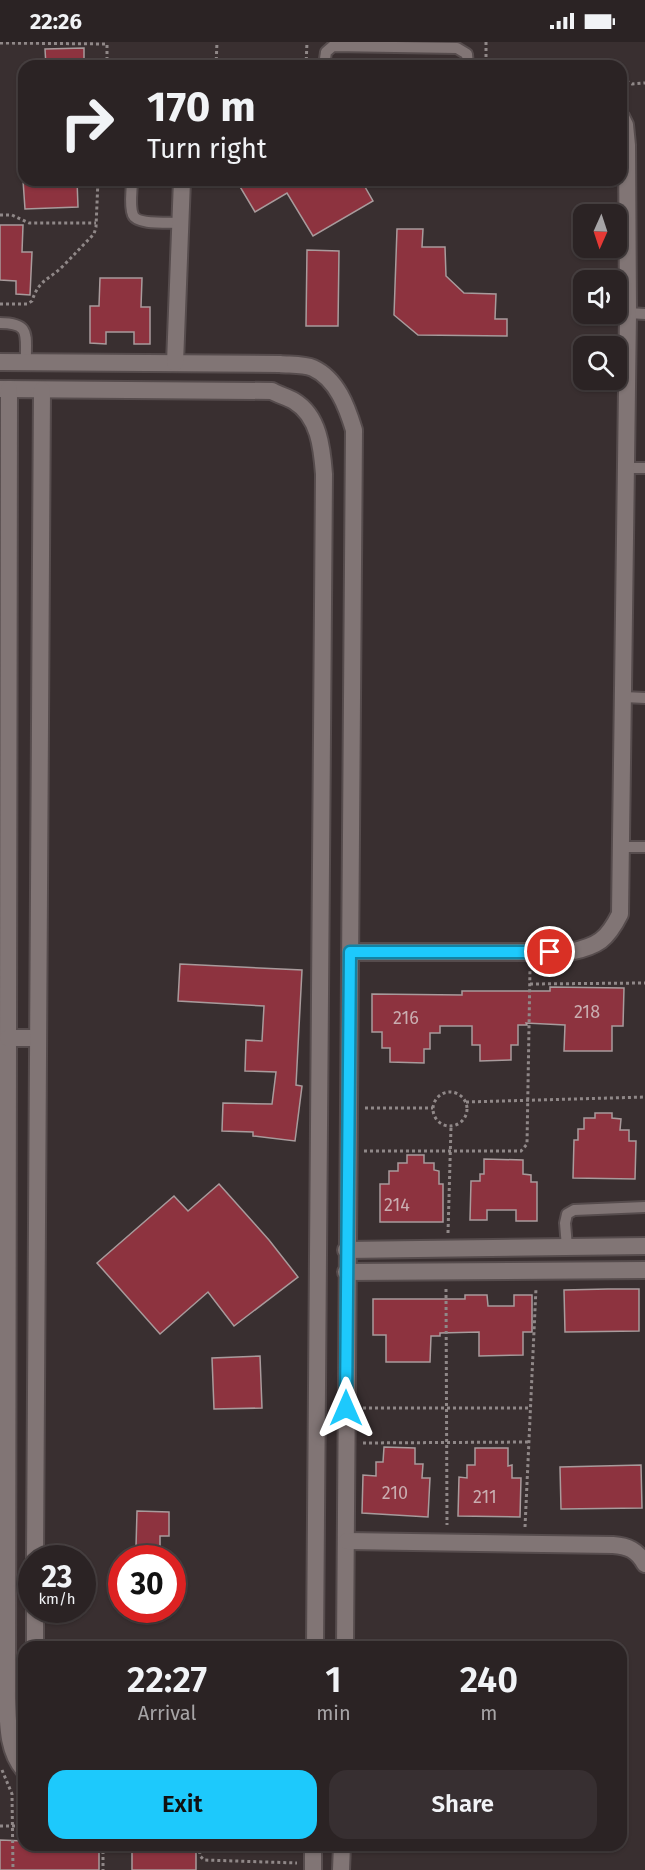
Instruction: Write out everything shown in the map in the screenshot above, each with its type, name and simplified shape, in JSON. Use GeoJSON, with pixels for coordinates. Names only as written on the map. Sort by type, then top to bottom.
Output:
{"type":"FeatureCollection","features":[{"type":"Feature","properties":{"kind":"street"},"geometry":{"type":"LineString","coordinates":[[350,952],[570,952],[592,947],[610,934],[620,914],[626,468],[637,313],[627,145]]}},
{"type":"Feature","properties":{"kind":"street"},"geometry":{"type":"LineString","coordinates":[[175,363],[182,186]]}},
{"type":"Feature","properties":{"kind":"street"},"geometry":{"type":"LineString","coordinates":[[0,362],[280,364],[312,368],[332,383],[346,405],[354,430],[346,1250],[345,1641]]}},
{"type":"Feature","properties":{"kind":"street"},"geometry":{"type":"LineString","coordinates":[[18,1763],[9,1731],[4,1283],[4,1086],[8,1038],[4,973],[4,389],[272,391],[296,403],[302,409],[314,423],[321,448],[324,474],[315,1641]]}},
{"type":"Feature","properties":{"kind":"street"},"geometry":{"type":"LineString","coordinates":[[35,1545],[42,390]]}},
{"type":"Feature","properties":{"kind":"street"},"geometry":{"type":"LineString","coordinates":[[8,1038],[38,1038]]}},
{"type":"Feature","properties":{"kind":"street"},"geometry":{"type":"LineString","coordinates":[[346,1250],[645,1246]]}},
{"type":"Feature","properties":{"kind":"street"},"geometry":{"type":"LineString","coordinates":[[346,1272],[645,1270]]}},
{"type":"Feature","properties":{"kind":"street"},"geometry":{"type":"LineString","coordinates":[[8,1496],[36,1494]]}},
{"type":"Feature","properties":{"kind":"street"},"geometry":{"type":"LineString","coordinates":[[346,1541],[628,1546],[640,1555],[645,1564]]}},
{"type":"Feature","properties":{"kind":"street"},"geometry":{"type":"LineString","coordinates":[[35,1623],[35,1641]]}},
{"type":"Feature","properties":{"kind":"street"},"geometry":{"type":"LineString","coordinates":[[313,1851],[313,1867]]}},
{"type":"Feature","properties":{"kind":"street"},"geometry":{"type":"LineString","coordinates":[[341,1870],[342,1851]]}},
{"type":"Feature","properties":{"kind":"lane"},"geometry":{"type":"LineString","coordinates":[[325,60],[326,52],[333,46],[457,48],[465,51],[468,60]]}},
{"type":"Feature","properties":{"kind":"lane"},"geometry":{"type":"LineString","coordinates":[[132,186],[132,213],[135,218],[141,221],[180,223]]}},
{"type":"Feature","properties":{"kind":"lane"},"geometry":{"type":"LineString","coordinates":[[0,323],[16,323],[22,327],[25,334],[26,362]]}},
{"type":"Feature","properties":{"kind":"lane"},"geometry":{"type":"LineString","coordinates":[[626,468],[645,468]]}},
{"type":"Feature","properties":{"kind":"lane"},"geometry":{"type":"LineString","coordinates":[[624,698],[645,698]]}},
{"type":"Feature","properties":{"kind":"lane"},"geometry":{"type":"LineString","coordinates":[[622,847],[645,847]]}},
{"type":"Feature","properties":{"kind":"lane"},"geometry":{"type":"LineString","coordinates":[[567,1247],[565,1223],[567,1214],[574,1210],[645,1208]]}},
{"type":"Feature","properties":{"kind":"path"},"geometry":{"type":"LineString","coordinates":[[216,60],[217,42]]}},
{"type":"Feature","properties":{"kind":"path"},"geometry":{"type":"LineString","coordinates":[[306,60],[307,42]]}},
{"type":"Feature","properties":{"kind":"path"},"geometry":{"type":"LineString","coordinates":[[486,42],[486,60]]}},
{"type":"Feature","properties":{"kind":"path"},"geometry":{"type":"LineString","coordinates":[[0,43],[107,43],[107,60]]}},
{"type":"Feature","properties":{"kind":"path"},"geometry":{"type":"LineString","coordinates":[[627,81],[632,84],[645,83]]}},
{"type":"Feature","properties":{"kind":"path"},"geometry":{"type":"LineString","coordinates":[[0,304],[27,304],[32,301],[42,281],[61,268],[94,234],[98,186]]}},
{"type":"Feature","properties":{"kind":"path"},"geometry":{"type":"LineString","coordinates":[[0,215],[12,215],[29,223],[96,223]]}},
{"type":"Feature","properties":{"kind":"path"},"geometry":{"type":"LineString","coordinates":[[347,1150],[521,1151],[524,1149],[527,1144],[530,952]]}},
{"type":"Feature","properties":{"kind":"path"},"geometry":{"type":"LineString","coordinates":[[529,984],[645,983]]}},
{"type":"Feature","properties":{"kind":"path"},"geometry":{"type":"LineString","coordinates":[[447,1092],[458,1094],[466,1102],[465,1119],[451,1127],[440,1124],[432,1108],[437,1098],[447,1092]]}},
{"type":"Feature","properties":{"kind":"path"},"geometry":{"type":"LineString","coordinates":[[466,1102],[645,1097]]}},
{"type":"Feature","properties":{"kind":"path"},"geometry":{"type":"LineString","coordinates":[[348,1107],[432,1108]]}},
{"type":"Feature","properties":{"kind":"path"},"geometry":{"type":"LineString","coordinates":[[448,1249],[451,1127]]}},
{"type":"Feature","properties":{"kind":"path"},"geometry":{"type":"LineString","coordinates":[[446,1271],[447,1542]]}},
{"type":"Feature","properties":{"kind":"path"},"geometry":{"type":"LineString","coordinates":[[524,1544],[537,1271]]}},
{"type":"Feature","properties":{"kind":"path"},"geometry":{"type":"LineString","coordinates":[[346,1408],[531,1408]]}},
{"type":"Feature","properties":{"kind":"path"},"geometry":{"type":"LineString","coordinates":[[346,1443],[529,1442]]}},
{"type":"Feature","properties":{"kind":"path"},"geometry":{"type":"LineString","coordinates":[[0,1766],[12,1794],[13,1870]]}},
{"type":"Feature","properties":{"kind":"path"},"geometry":{"type":"LineString","coordinates":[[0,1826],[18,1826]]}},
{"type":"Feature","properties":{"kind":"path"},"geometry":{"type":"LineString","coordinates":[[103,1851],[103,1870]]}},
{"type":"Feature","properties":{"kind":"path"},"geometry":{"type":"LineString","coordinates":[[200,1851],[200,1856],[204,1860],[313,1867]]}},
{"type":"Feature","properties":{"kind":"building"},"geometry":{"type":"Polygon","coordinates":[[[84,48],[84,60],[46,60],[45,49],[84,48]]]}},
{"type":"Feature","properties":{"kind":"building"},"geometry":{"type":"Polygon","coordinates":[[[23,186],[77,186],[78,207],[25,209],[23,186]]]}},
{"type":"Feature","properties":{"kind":"building"},"geometry":{"type":"Polygon","coordinates":[[[240,186],[364,186],[373,201],[313,236],[287,193],[255,212],[240,186]]]}},
{"type":"Feature","properties":{"kind":"building"},"geometry":{"type":"Polygon","coordinates":[[[0,225],[23,225],[22,252],[32,252],[30,295],[16,294],[16,281],[0,280],[0,225]]]}},
{"type":"Feature","properties":{"kind":"building"},"geometry":{"type":"Polygon","coordinates":[[[397,229],[423,229],[422,247],[445,247],[446,276],[464,293],[496,294],[495,319],[507,319],[507,336],[418,335],[394,315],[397,229]]]}},
{"type":"Feature","properties":{"kind":"building"},"geometry":{"type":"Polygon","coordinates":[[[307,250],[339,251],[338,326],[306,326],[307,250]]]}},
{"type":"Feature","properties":{"kind":"building"},"geometry":{"type":"Polygon","coordinates":[[[100,278],[142,278],[141,307],[150,307],[150,344],[134,344],[134,332],[106,332],[106,344],[90,343],[90,306],[99,306],[100,278]]]}},
{"type":"Feature","properties":{"kind":"building"},"geometry":{"type":"Polygon","coordinates":[[[180,964],[302,970],[296,1085],[302,1086],[295,1141],[253,1136],[253,1132],[222,1131],[223,1103],[272,1104],[276,1072],[245,1071],[246,1040],[262,1041],[264,1006],[178,1001],[180,964]]]}},
{"type":"Feature","properties":{"kind":"building"},"geometry":{"type":"Polygon","coordinates":[[[550,987],[624,988],[623,1026],[612,1026],[612,1051],[564,1051],[565,1025],[526,1023],[527,1025],[518,1025],[518,1045],[511,1045],[511,1060],[480,1061],[480,1045],[472,1045],[472,1026],[440,1026],[440,1033],[430,1033],[430,1049],[424,1049],[424,1063],[390,1062],[390,1048],[382,1048],[382,1032],[372,1032],[372,994],[462,995],[462,991],[550,991],[550,987]]]}},
{"type":"Feature","properties":{"kind":"building"},"geometry":{"type":"Polygon","coordinates":[[[595,1113],[612,1113],[612,1118],[621,1119],[620,1130],[629,1130],[629,1141],[636,1141],[635,1179],[573,1178],[574,1140],[578,1140],[578,1129],[584,1129],[584,1118],[595,1118],[595,1113]]]}},
{"type":"Feature","properties":{"kind":"building"},"geometry":{"type":"Polygon","coordinates":[[[407,1155],[424,1155],[424,1163],[434,1163],[434,1170],[439,1171],[439,1184],[443,1184],[443,1222],[380,1222],[380,1184],[389,1184],[389,1171],[398,1171],[398,1163],[407,1163],[407,1155]]]}},
{"type":"Feature","properties":{"kind":"building"},"geometry":{"type":"Polygon","coordinates":[[[484,1159],[523,1160],[523,1174],[531,1175],[531,1182],[537,1182],[537,1221],[516,1221],[516,1210],[487,1210],[487,1220],[470,1220],[471,1181],[480,1181],[480,1174],[484,1174],[484,1159]]]}},
{"type":"Feature","properties":{"kind":"building"},"geometry":{"type":"Polygon","coordinates":[[[219,1184],[269,1240],[298,1277],[234,1326],[208,1292],[160,1334],[97,1263],[174,1196],[188,1211],[219,1184]]]}},
{"type":"Feature","properties":{"kind":"building"},"geometry":{"type":"Polygon","coordinates":[[[639,1289],[639,1331],[565,1332],[564,1290],[639,1289]]]}},
{"type":"Feature","properties":{"kind":"building"},"geometry":{"type":"Polygon","coordinates":[[[465,1295],[487,1295],[488,1306],[514,1306],[514,1295],[532,1295],[532,1332],[523,1332],[523,1355],[479,1356],[479,1332],[440,1333],[440,1336],[431,1336],[430,1362],[386,1362],[386,1335],[373,1335],[373,1299],[465,1299],[465,1295]]]}},
{"type":"Feature","properties":{"kind":"building"},"geometry":{"type":"Polygon","coordinates":[[[260,1356],[262,1408],[214,1409],[212,1358],[260,1356]]]}},
{"type":"Feature","properties":{"kind":"building"},"geometry":{"type":"Polygon","coordinates":[[[384,1447],[415,1448],[415,1464],[423,1464],[422,1478],[430,1478],[428,1517],[362,1513],[363,1475],[376,1476],[376,1462],[383,1462],[384,1447]]]}},
{"type":"Feature","properties":{"kind":"building"},"geometry":{"type":"Polygon","coordinates":[[[475,1448],[508,1448],[508,1466],[512,1465],[512,1478],[521,1478],[520,1517],[458,1516],[459,1477],[467,1478],[467,1465],[475,1465],[475,1448]]]}},
{"type":"Feature","properties":{"kind":"building"},"geometry":{"type":"Polygon","coordinates":[[[641,1465],[642,1508],[561,1509],[560,1467],[641,1465]]]}},
{"type":"Feature","properties":{"kind":"building"},"geometry":{"type":"Polygon","coordinates":[[[137,1511],[169,1512],[169,1536],[160,1536],[160,1545],[136,1545],[137,1511]]]}},
{"type":"Feature","properties":{"kind":"building"},"geometry":{"type":"Polygon","coordinates":[[[0,1840],[18,1841],[18,1851],[99,1851],[99,1870],[0,1870],[0,1840]]]}},
{"type":"Feature","properties":{"kind":"building"},"geometry":{"type":"Polygon","coordinates":[[[132,1851],[196,1851],[196,1870],[132,1870],[132,1851]]]}},
{"type":"Feature","properties":{"kind":"route"},"geometry":{"type":"LineString","coordinates":[[346,1408],[350,952],[550,952]]}}]}
